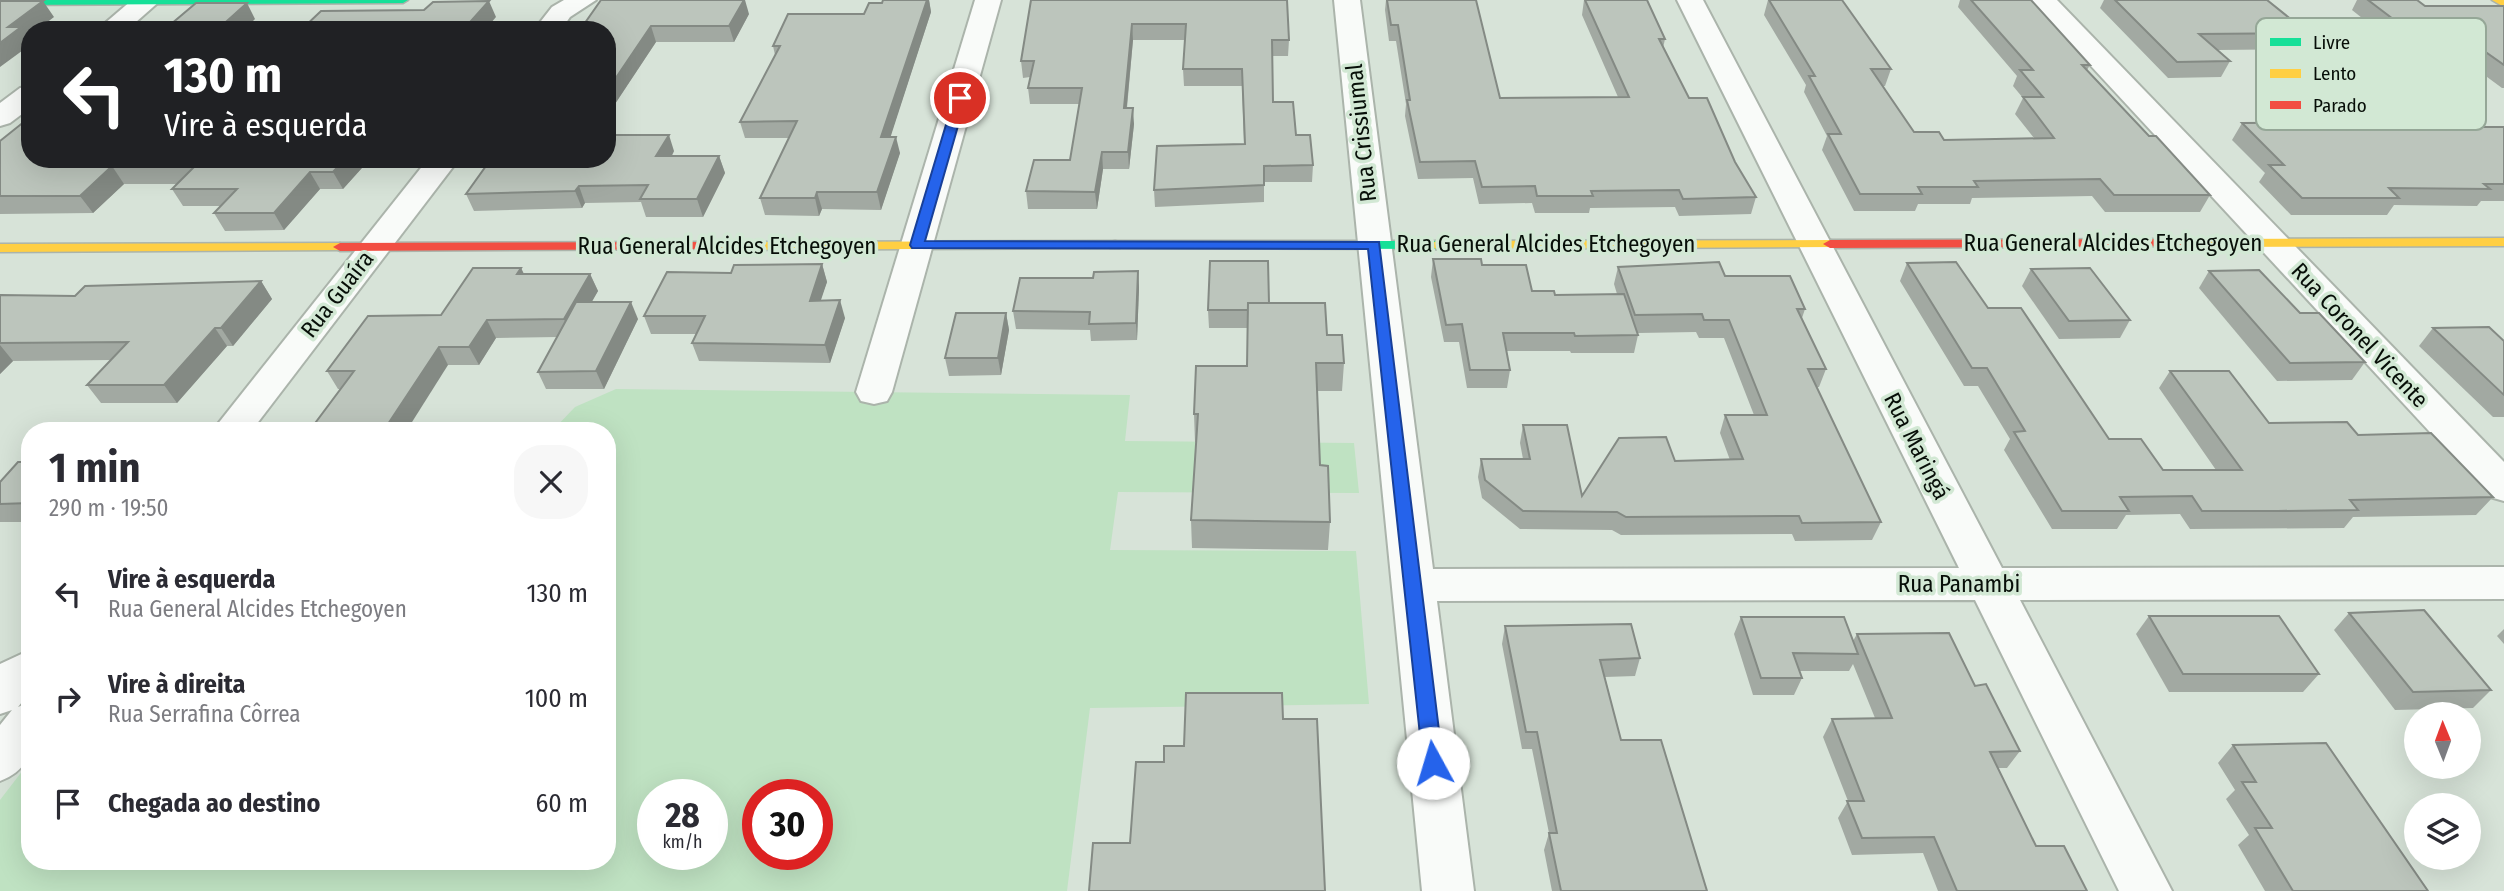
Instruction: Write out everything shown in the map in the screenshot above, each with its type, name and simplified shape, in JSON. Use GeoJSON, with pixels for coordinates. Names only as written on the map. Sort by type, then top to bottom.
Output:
{"type":"FeatureCollection","features":[{"type":"Feature","properties":{"kind":"street"},"geometry":{"type":"LineString","coordinates":[[0,2],[403,0]]}},
{"type":"Feature","properties":{"kind":"street"},"geometry":{"type":"LineString","coordinates":[[874,392],[988,0]]}},
{"type":"Feature","properties":{"kind":"street","name":"Rua Crissiumal"},"geometry":{"type":"LineString","coordinates":[[1347,0],[1448,891]]}},
{"type":"Feature","properties":{"kind":"street","name":"Rua Maringá"},"geometry":{"type":"LineString","coordinates":[[1690,0],[2146,891]]}},
{"type":"Feature","properties":{"kind":"street","name":"Rua Coronel Vicente"},"geometry":{"type":"LineString","coordinates":[[2043,0],[2504,487]]}},
{"type":"Feature","properties":{"kind":"street"},"geometry":{"type":"LineString","coordinates":[[2497,0],[2504,4]]}},
{"type":"Feature","properties":{"kind":"street"},"geometry":{"type":"LineString","coordinates":[[121,21],[146,1]]}},
{"type":"Feature","properties":{"kind":"street"},"geometry":{"type":"LineString","coordinates":[[0,117],[21,101]]}},
{"type":"Feature","properties":{"kind":"street","name":"Rua Guaíra"},"geometry":{"type":"LineString","coordinates":[[238,422],[437,168]]}},
{"type":"Feature","properties":{"kind":"street","name":"Rua General Alcides Etchegoyen"},"geometry":{"type":"LineString","coordinates":[[0,248],[2504,242]]}},
{"type":"Feature","properties":{"kind":"street","name":"Rua Panambi"},"geometry":{"type":"LineString","coordinates":[[1413,585],[2504,583]]}},
{"type":"Feature","properties":{"kind":"street"},"geometry":{"type":"LineString","coordinates":[[0,760],[21,733]]}},
{"type":"Feature","properties":{"kind":"green space"},"geometry":{"type":"Polygon","coordinates":[[[616,389],[1130,395],[1125,441],[1354,443],[1359,493],[1118,492],[1110,550],[1356,551],[1369,704],[1090,708],[1067,891],[0,891],[0,800],[21,773],[21,870],[616,870],[616,422],[561,422],[575,407],[616,389]]]}},
{"type":"Feature","properties":{"kind":"building"},"geometry":{"type":"Polygon","coordinates":[[[601,0],[744,0],[729,26],[651,26],[616,78],[616,21],[586,21],[601,0]]]}},
{"type":"Feature","properties":{"kind":"building"},"geometry":{"type":"Polygon","coordinates":[[[883,0],[927,0],[881,137],[896,137],[877,192],[817,192],[815,198],[760,198],[797,121],[740,122],[780,46],[773,46],[788,14],[864,14],[869,3],[882,3],[883,0]]]}},
{"type":"Feature","properties":{"kind":"building"},"geometry":{"type":"Polygon","coordinates":[[[1031,0],[1287,0],[1289,40],[1272,40],[1273,102],[1293,102],[1296,135],[1310,135],[1313,165],[1264,166],[1264,185],[1154,190],[1157,146],[1245,144],[1242,69],[1183,69],[1186,24],[1132,24],[1124,108],[1133,108],[1128,152],[1102,152],[1095,192],[1026,191],[1034,160],[1070,160],[1082,88],[1028,88],[1034,61],[1021,61],[1031,0]]]}},
{"type":"Feature","properties":{"kind":"building"},"geometry":{"type":"Polygon","coordinates":[[[1387,0],[1476,0],[1500,98],[1629,97],[1585,0],[1647,0],[1665,39],[1659,39],[1689,98],[1707,98],[1735,162],[1756,197],[1683,199],[1679,190],[1591,191],[1593,196],[1537,196],[1535,186],[1482,187],[1475,161],[1420,162],[1407,100],[1410,100],[1398,25],[1391,25],[1387,0]]]}},
{"type":"Feature","properties":{"kind":"building"},"geometry":{"type":"Polygon","coordinates":[[[1769,0],[1842,0],[1891,69],[1871,69],[1914,132],[1939,132],[1944,140],[2054,138],[2023,97],[2043,97],[2020,70],[2033,70],[1971,0],[2031,0],[2090,65],[2082,65],[2149,136],[2156,136],[2210,195],[2114,195],[2100,179],[1974,181],[1978,187],[1918,187],[1922,194],[1860,194],[1828,134],[1841,134],[1809,76],[1815,76],[1769,0]]]}},
{"type":"Feature","properties":{"kind":"building"},"geometry":{"type":"Polygon","coordinates":[[[2115,0],[2267,0],[2289,18],[2256,18],[2256,33],[2199,34],[2230,61],[2177,62],[2115,0]]]}},
{"type":"Feature","properties":{"kind":"building"},"geometry":{"type":"Polygon","coordinates":[[[2368,0],[2417,0],[2425,6],[2504,6],[2504,65],[2486,52],[2486,18],[2392,18],[2368,0]]]}},
{"type":"Feature","properties":{"kind":"building"},"geometry":{"type":"Polygon","coordinates":[[[0,1],[43,1],[8,27],[21,27],[0,43],[0,1]]]}},
{"type":"Feature","properties":{"kind":"building"},"geometry":{"type":"Polygon","coordinates":[[[489,1],[471,21],[310,21],[321,11],[424,10],[433,2],[489,1]]]}},
{"type":"Feature","properties":{"kind":"building"},"geometry":{"type":"Polygon","coordinates":[[[196,3],[247,3],[227,21],[175,21],[196,3]]]}},
{"type":"Feature","properties":{"kind":"building"},"geometry":{"type":"Polygon","coordinates":[[[2242,123],[2256,123],[2256,130],[2486,130],[2486,127],[2504,127],[2504,184],[2484,184],[2490,189],[2389,188],[2399,198],[2302,198],[2269,165],[2284,165],[2242,123]]]}},
{"type":"Feature","properties":{"kind":"building"},"geometry":{"type":"Polygon","coordinates":[[[21,124],[21,168],[110,168],[80,196],[0,196],[0,141],[21,124]]]}},
{"type":"Feature","properties":{"kind":"building"},"geometry":{"type":"Polygon","coordinates":[[[616,135],[669,135],[656,156],[719,156],[697,199],[640,199],[648,185],[579,186],[575,191],[466,194],[485,168],[616,168],[616,135]]]}},
{"type":"Feature","properties":{"kind":"building"},"geometry":{"type":"Polygon","coordinates":[[[193,168],[337,168],[333,172],[310,172],[274,213],[214,213],[237,189],[172,189],[193,168]]]}},
{"type":"Feature","properties":{"kind":"building"},"geometry":{"type":"Polygon","coordinates":[[[1433,259],[1481,259],[1482,265],[1526,265],[1532,291],[1554,291],[1555,295],[1624,294],[1638,335],[1503,333],[1510,370],[1470,370],[1462,324],[1446,325],[1433,259]]]}},
{"type":"Feature","properties":{"kind":"building"},"geometry":{"type":"Polygon","coordinates":[[[1210,261],[1268,261],[1269,303],[1248,303],[1248,310],[1208,310],[1210,261]]]}},
{"type":"Feature","properties":{"kind":"building"},"geometry":{"type":"Polygon","coordinates":[[[1719,262],[1725,276],[1790,276],[1805,309],[1797,309],[1826,369],[1808,369],[1881,522],[1802,523],[1799,516],[1626,517],[1617,512],[1523,511],[1485,480],[1481,459],[1530,459],[1523,425],[1567,425],[1582,496],[1619,438],[1666,437],[1675,461],[1743,459],[1725,415],[1767,415],[1729,320],[1704,320],[1702,314],[1635,315],[1618,267],[1719,262]]]}},
{"type":"Feature","properties":{"kind":"building"},"geometry":{"type":"Polygon","coordinates":[[[1956,262],[1988,308],[2021,308],[2109,439],[2141,439],[2163,470],[2242,470],[2170,371],[2229,371],[2269,423],[2347,422],[2358,435],[2431,433],[2493,497],[2350,500],[2358,510],[2202,511],[2192,496],[2120,497],[2129,511],[2062,511],[2014,432],[2025,431],[1987,368],[1972,368],[1907,263],[1956,262]]]}},
{"type":"Feature","properties":{"kind":"building"},"geometry":{"type":"Polygon","coordinates":[[[822,264],[810,301],[840,300],[825,345],[692,343],[705,316],[644,316],[667,272],[731,273],[734,265],[822,264]]]}},
{"type":"Feature","properties":{"kind":"building"},"geometry":{"type":"Polygon","coordinates":[[[473,268],[521,268],[517,274],[590,274],[564,319],[487,320],[469,347],[439,347],[389,422],[316,422],[354,371],[327,371],[368,316],[441,315],[473,268]]]}},
{"type":"Feature","properties":{"kind":"building"},"geometry":{"type":"Polygon","coordinates":[[[2090,268],[2130,320],[2069,321],[2031,269],[2090,268]]]}},
{"type":"Feature","properties":{"kind":"building"},"geometry":{"type":"Polygon","coordinates":[[[2259,270],[2300,313],[2319,313],[2365,362],[2290,363],[2209,271],[2259,270]]]}},
{"type":"Feature","properties":{"kind":"building"},"geometry":{"type":"Polygon","coordinates":[[[1138,271],[1136,323],[1089,324],[1090,312],[1013,311],[1020,278],[1093,278],[1094,272],[1138,271]]]}},
{"type":"Feature","properties":{"kind":"building"},"geometry":{"type":"Polygon","coordinates":[[[261,281],[221,328],[215,328],[164,385],[87,385],[128,342],[0,343],[0,295],[75,296],[85,286],[261,281]]]}},
{"type":"Feature","properties":{"kind":"building"},"geometry":{"type":"Polygon","coordinates":[[[576,302],[631,302],[596,371],[538,372],[576,302]]]}},
{"type":"Feature","properties":{"kind":"building"},"geometry":{"type":"Polygon","coordinates":[[[1248,303],[1325,303],[1327,335],[1342,335],[1344,363],[1316,363],[1320,465],[1328,466],[1330,522],[1191,520],[1198,414],[1194,414],[1196,366],[1247,366],[1248,303]]]}},
{"type":"Feature","properties":{"kind":"building"},"geometry":{"type":"Polygon","coordinates":[[[956,313],[1006,313],[998,358],[945,358],[956,313]]]}},
{"type":"Feature","properties":{"kind":"building"},"geometry":{"type":"Polygon","coordinates":[[[2489,327],[2504,341],[2504,395],[2433,328],[2489,327]]]}},
{"type":"Feature","properties":{"kind":"building"},"geometry":{"type":"Polygon","coordinates":[[[21,462],[21,503],[0,504],[0,482],[21,462]]]}},
{"type":"Feature","properties":{"kind":"building"},"geometry":{"type":"Polygon","coordinates":[[[2424,610],[2491,690],[2413,692],[2349,613],[2424,610]]]}},
{"type":"Feature","properties":{"kind":"building"},"geometry":{"type":"Polygon","coordinates":[[[2149,616],[2279,616],[2319,674],[2183,674],[2149,616]]]}},
{"type":"Feature","properties":{"kind":"building"},"geometry":{"type":"Polygon","coordinates":[[[1741,617],[1844,617],[1858,654],[1793,653],[1802,678],[1761,678],[1741,617]]]}},
{"type":"Feature","properties":{"kind":"building"},"geometry":{"type":"Polygon","coordinates":[[[1631,624],[1640,658],[1600,660],[1621,740],[1661,740],[1707,891],[1561,891],[1549,833],[1557,833],[1537,732],[1526,732],[1505,626],[1631,624]]]}},
{"type":"Feature","properties":{"kind":"building"},"geometry":{"type":"Polygon","coordinates":[[[1949,633],[1975,686],[1986,684],[2020,751],[1990,752],[2036,846],[2064,846],[2087,891],[1957,891],[1934,837],[1862,838],[1847,801],[1864,801],[1832,719],[1892,718],[1857,634],[1949,633]]]}},
{"type":"Feature","properties":{"kind":"building"},"geometry":{"type":"Polygon","coordinates":[[[1186,693],[1282,693],[1283,719],[1317,719],[1325,891],[1089,891],[1093,843],[1130,843],[1136,762],[1164,762],[1164,746],[1184,746],[1186,693]]]}},
{"type":"Feature","properties":{"kind":"building"},"geometry":{"type":"Polygon","coordinates":[[[2326,743],[2404,856],[2404,870],[2414,870],[2428,891],[2293,891],[2255,828],[2272,828],[2242,782],[2256,782],[2233,745],[2326,743]]]}},
{"type":"Feature","properties":{"kind":"traffic: fast"},"geometry":{"type":"LineString","coordinates":[[0,2],[403,0]]}},
{"type":"Feature","properties":{"kind":"traffic: fast"},"geometry":{"type":"LineString","coordinates":[[1115,245],[1436,245]]}},
{"type":"Feature","properties":{"kind":"traffic: slow"},"geometry":{"type":"LineString","coordinates":[[2497,0],[2504,4]]}},
{"type":"Feature","properties":{"kind":"traffic: slow"},"geometry":{"type":"LineString","coordinates":[[2196,243],[2504,242]]}},
{"type":"Feature","properties":{"kind":"traffic: slow"},"geometry":{"type":"LineString","coordinates":[[1436,245],[1830,244]]}},
{"type":"Feature","properties":{"kind":"traffic: slow"},"geometry":{"type":"LineString","coordinates":[[717,246],[1115,245]]}},
{"type":"Feature","properties":{"kind":"traffic: slow"},"geometry":{"type":"LineString","coordinates":[[0,248],[340,247]]}},
{"type":"Feature","properties":{"kind":"traffic: jam"},"geometry":{"type":"LineString","coordinates":[[1830,244],[2196,243]]}},
{"type":"Feature","properties":{"kind":"traffic: jam"},"geometry":{"type":"LineString","coordinates":[[340,247],[717,246]]}},
{"type":"Feature","properties":{"kind":"route"},"geometry":{"type":"LineString","coordinates":[[960,98],[917,245],[1374,244],[1433,763]]}}]}
